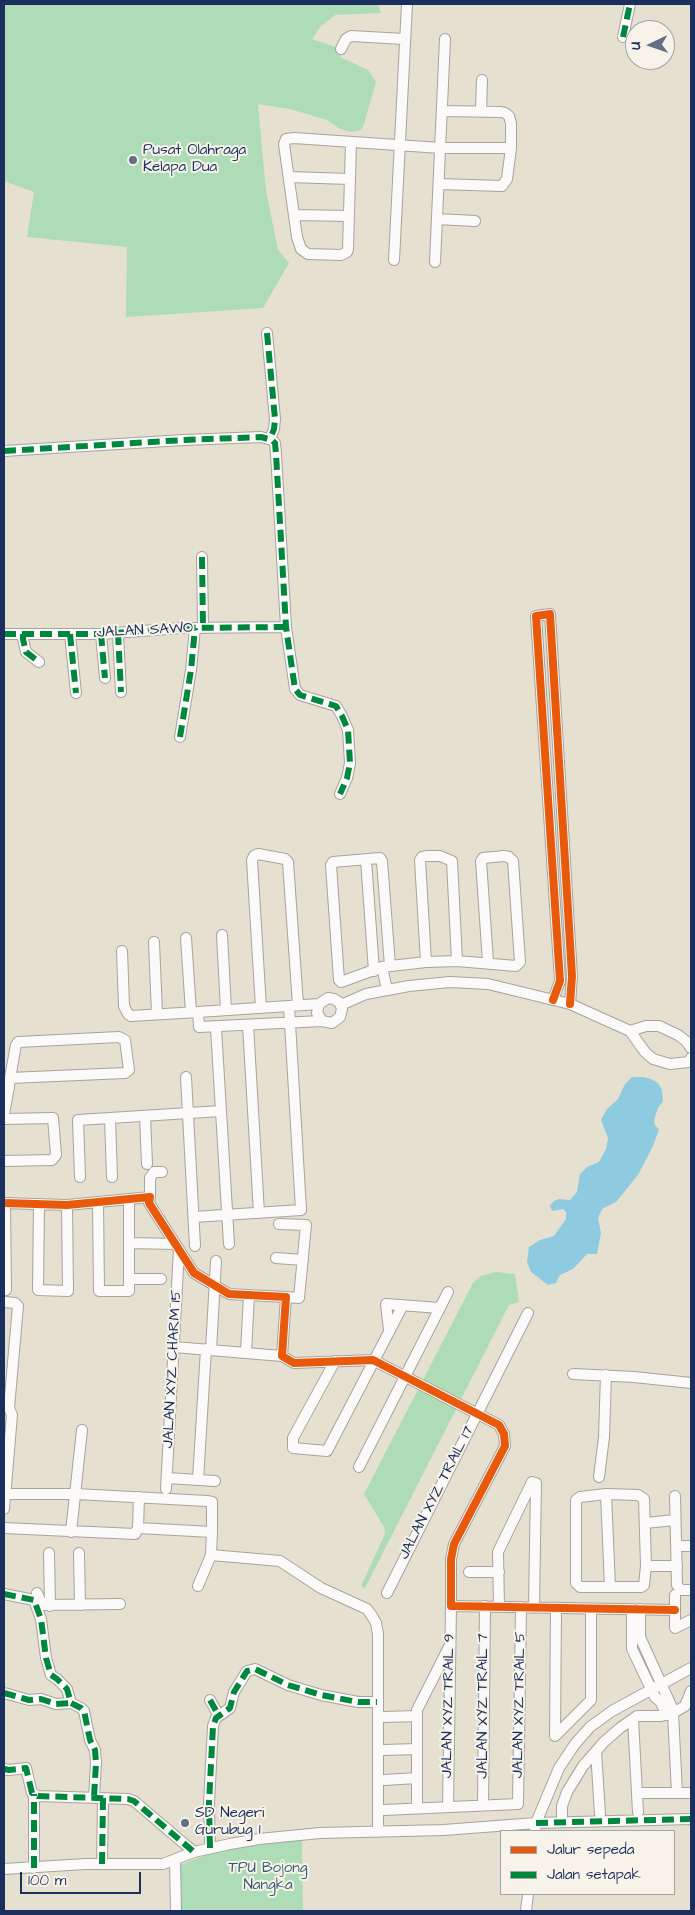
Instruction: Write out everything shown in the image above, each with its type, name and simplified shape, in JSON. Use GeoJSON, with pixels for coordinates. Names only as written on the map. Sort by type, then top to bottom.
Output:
{"type":"FeatureCollection","features":[{"type":"Feature","properties":{"kind":"street"},"geometry":{"type":"LineString","coordinates":[[394,260],[406,4]]}},
{"type":"Feature","properties":{"kind":"street"},"geometry":{"type":"LineString","coordinates":[[623,37],[630,4]]}},
{"type":"Feature","properties":{"kind":"street"},"geometry":{"type":"LineString","coordinates":[[341,49],[346,39],[351,36],[404,39]]}},
{"type":"Feature","properties":{"kind":"street"},"geometry":{"type":"LineString","coordinates":[[435,262],[445,39]]}},
{"type":"Feature","properties":{"kind":"street"},"geometry":{"type":"LineString","coordinates":[[482,80],[482,111]]}},
{"type":"Feature","properties":{"kind":"street"},"geometry":{"type":"LineString","coordinates":[[439,184],[502,186],[507,179],[510,148],[511,123],[509,116],[501,112],[443,111]]}},
{"type":"Feature","properties":{"kind":"street"},"geometry":{"type":"LineString","coordinates":[[351,142],[349,245],[347,252],[341,254],[308,254],[300,249],[284,144],[286,139],[294,138],[441,148],[510,148]]}},
{"type":"Feature","properties":{"kind":"street"},"geometry":{"type":"LineString","coordinates":[[289,177],[350,179]]}},
{"type":"Feature","properties":{"kind":"street"},"geometry":{"type":"LineString","coordinates":[[294,215],[349,216]]}},
{"type":"Feature","properties":{"kind":"street"},"geometry":{"type":"LineString","coordinates":[[437,219],[475,221]]}},
{"type":"Feature","properties":{"kind":"street"},"geometry":{"type":"LineString","coordinates":[[267,333],[275,419],[270,438]]}},
{"type":"Feature","properties":{"kind":"street"},"geometry":{"type":"LineString","coordinates":[[4,451],[261,437],[270,438],[275,443],[286,627],[295,689],[300,695],[336,706],[348,730],[350,763],[347,778],[340,794]]}},
{"type":"Feature","properties":{"kind":"street"},"geometry":{"type":"LineString","coordinates":[[180,737],[199,628],[202,557]]}},
{"type":"Feature","properties":{"kind":"street"},"geometry":{"type":"LineString","coordinates":[[553,1000],[560,977],[536,616],[550,614],[572,976],[570,1004]]}},
{"type":"Feature","properties":{"kind":"street","name":"JALAN SAWO"},"geometry":{"type":"LineString","coordinates":[[4,634],[100,634],[199,628],[286,627]]}},
{"type":"Feature","properties":{"kind":"street"},"geometry":{"type":"LineString","coordinates":[[118,633],[121,692]]}},
{"type":"Feature","properties":{"kind":"street"},"geometry":{"type":"LineString","coordinates":[[23,634],[26,652],[39,662]]}},
{"type":"Feature","properties":{"kind":"street"},"geometry":{"type":"LineString","coordinates":[[70,634],[76,693]]}},
{"type":"Feature","properties":{"kind":"street"},"geometry":{"type":"LineString","coordinates":[[100,634],[105,678]]}},
{"type":"Feature","properties":{"kind":"street"},"geometry":{"type":"LineString","coordinates":[[194,1217],[299,1210],[301,1208],[290,1023],[293,1006],[288,862],[285,859],[258,854],[252,860],[261,1008]]}},
{"type":"Feature","properties":{"kind":"street"},"geometry":{"type":"LineString","coordinates":[[426,962],[420,860],[426,856],[440,856],[452,861],[457,961]]}},
{"type":"Feature","properties":{"kind":"street"},"geometry":{"type":"LineString","coordinates":[[382,968],[382,862],[380,858],[332,863],[339,980],[343,981],[382,968],[426,962],[488,962],[516,966],[520,962],[513,861],[509,857],[483,858],[481,861],[488,962]]}},
{"type":"Feature","properties":{"kind":"street"},"geometry":{"type":"LineString","coordinates":[[366,860],[387,990]]}},
{"type":"Feature","properties":{"kind":"street"},"geometry":{"type":"LineString","coordinates":[[222,935],[226,1010]]}},
{"type":"Feature","properties":{"kind":"street"},"geometry":{"type":"LineString","coordinates":[[186,938],[194,1012],[200,1028],[322,1021],[330,1023],[338,1020],[342,1013],[341,1005],[336,1000],[330,998],[323,999],[319,1004],[317,1013],[322,1021]]}},
{"type":"Feature","properties":{"kind":"street"},"geometry":{"type":"LineString","coordinates":[[154,942],[157,1014]]}},
{"type":"Feature","properties":{"kind":"street"},"geometry":{"type":"LineString","coordinates":[[122,951],[124,1006],[126,1012],[131,1016],[319,1004]]}},
{"type":"Feature","properties":{"kind":"street"},"geometry":{"type":"LineString","coordinates":[[560,977],[572,976]]}},
{"type":"Feature","properties":{"kind":"street"},"geometry":{"type":"LineString","coordinates":[[341,1005],[353,998],[431,983],[461,982],[488,984],[570,1004],[630,1031],[644,1052],[653,1059],[670,1064],[691,1061]]}},
{"type":"Feature","properties":{"kind":"street"},"geometry":{"type":"LineString","coordinates":[[248,1026],[259,1213]]}},
{"type":"Feature","properties":{"kind":"street"},"geometry":{"type":"LineString","coordinates":[[630,1031],[646,1026],[659,1026],[678,1035],[691,1048]]}},
{"type":"Feature","properties":{"kind":"street"},"geometry":{"type":"LineString","coordinates":[[216,1028],[229,1244]]}},
{"type":"Feature","properties":{"kind":"street"},"geometry":{"type":"LineString","coordinates":[[4,1114],[8,1084],[18,1042],[119,1037],[125,1040],[129,1070],[125,1073],[8,1084]]}},
{"type":"Feature","properties":{"kind":"street"},"geometry":{"type":"LineString","coordinates":[[186,1077],[195,1246]]}},
{"type":"Feature","properties":{"kind":"street"},"geometry":{"type":"LineString","coordinates":[[80,1176],[77,1121],[221,1111]]}},
{"type":"Feature","properties":{"kind":"street"},"geometry":{"type":"LineString","coordinates":[[145,1116],[147,1164]]}},
{"type":"Feature","properties":{"kind":"street"},"geometry":{"type":"LineString","coordinates":[[4,1118],[53,1118],[56,1155],[54,1159],[48,1161],[4,1162]]}},
{"type":"Feature","properties":{"kind":"street"},"geometry":{"type":"LineString","coordinates":[[110,1118],[112,1177]]}},
{"type":"Feature","properties":{"kind":"street"},"geometry":{"type":"LineString","coordinates":[[162,1172],[154,1172],[150,1178],[149,1203],[194,1273],[229,1294],[299,1298],[306,1225],[278,1224]]}},
{"type":"Feature","properties":{"kind":"street"},"geometry":{"type":"LineString","coordinates":[[5,1290],[4,1203],[67,1205],[150,1197]]}},
{"type":"Feature","properties":{"kind":"street"},"geometry":{"type":"LineString","coordinates":[[98,1202],[99,1291],[128,1291],[129,1199]]}},
{"type":"Feature","properties":{"kind":"street"},"geometry":{"type":"LineString","coordinates":[[39,1204],[38,1290],[68,1291],[67,1205]]}},
{"type":"Feature","properties":{"kind":"street"},"geometry":{"type":"LineString","coordinates":[[129,1243],[177,1246]]}},
{"type":"Feature","properties":{"kind":"street","name":"JALAN XYZ CHARM 15"},"geometry":{"type":"LineString","coordinates":[[166,1489],[174,1346],[177,1246]]}},
{"type":"Feature","properties":{"kind":"street"},"geometry":{"type":"LineString","coordinates":[[276,1258],[303,1260]]}},
{"type":"Feature","properties":{"kind":"street"},"geometry":{"type":"LineString","coordinates":[[198,1480],[216,1261]]}},
{"type":"Feature","properties":{"kind":"street"},"geometry":{"type":"LineString","coordinates":[[129,1279],[161,1279]]}},
{"type":"Feature","properties":{"kind":"street"},"geometry":{"type":"LineString","coordinates":[[359,1467],[448,1292]]}},
{"type":"Feature","properties":{"kind":"street"},"geometry":{"type":"LineString","coordinates":[[246,1352],[249,1295]]}},
{"type":"Feature","properties":{"kind":"street"},"geometry":{"type":"LineString","coordinates":[[282,1356],[286,1297]]}},
{"type":"Feature","properties":{"kind":"street"},"geometry":{"type":"LineString","coordinates":[[4,1302],[15,1303],[18,1306],[6,1408],[12,1415],[4,1509]]}},
{"type":"Feature","properties":{"kind":"street"},"geometry":{"type":"LineString","coordinates":[[389,1330],[386,1304],[440,1308]]}},
{"type":"Feature","properties":{"kind":"street"},"geometry":{"type":"LineString","coordinates":[[335,1361],[293,1438],[293,1448],[326,1451],[403,1305]]}},
{"type":"Feature","properties":{"kind":"street","name":"JALAN XYZ TRAIL 17"},"geometry":{"type":"LineString","coordinates":[[387,1594],[528,1313]]}},
{"type":"Feature","properties":{"kind":"street"},"geometry":{"type":"LineString","coordinates":[[174,1346],[282,1356],[294,1363],[373,1360]]}},
{"type":"Feature","properties":{"kind":"street","name":"JALAN XYZ TRAIL 9"},"geometry":{"type":"LineString","coordinates":[[373,1360],[498,1425],[504,1434],[505,1446],[454,1544],[451,1559],[448,1807]]}},
{"type":"Feature","properties":{"kind":"street"},"geometry":{"type":"LineString","coordinates":[[573,1374],[606,1375],[691,1383]]}},
{"type":"Feature","properties":{"kind":"street"},"geometry":{"type":"LineString","coordinates":[[599,1477],[604,1437],[606,1375]]}},
{"type":"Feature","properties":{"kind":"street"},"geometry":{"type":"LineString","coordinates":[[71,1532],[82,1430]]}},
{"type":"Feature","properties":{"kind":"street"},"geometry":{"type":"LineString","coordinates":[[167,1478],[215,1481]]}},
{"type":"Feature","properties":{"kind":"street"},"geometry":{"type":"LineString","coordinates":[[499,1607],[498,1552],[532,1482],[536,1483],[534,1607]]}},
{"type":"Feature","properties":{"kind":"street"},"geometry":{"type":"LineString","coordinates":[[4,1494],[76,1494],[210,1501],[213,1506],[211,1555],[198,1586]]}},
{"type":"Feature","properties":{"kind":"street"},"geometry":{"type":"LineString","coordinates":[[606,1494],[610,1587]]}},
{"type":"Feature","properties":{"kind":"street"},"geometry":{"type":"LineString","coordinates":[[606,1494],[642,1497],[645,1503],[645,1523],[646,1566],[643,1587],[580,1587],[576,1583],[576,1500],[606,1494]]}},
{"type":"Feature","properties":{"kind":"street"},"geometry":{"type":"LineString","coordinates":[[675,1496],[679,1588],[691,1590]]}},
{"type":"Feature","properties":{"kind":"street"},"geometry":{"type":"LineString","coordinates":[[4,1528],[135,1534],[138,1528],[139,1497]]}},
{"type":"Feature","properties":{"kind":"street"},"geometry":{"type":"LineString","coordinates":[[645,1523],[675,1520]]}},
{"type":"Feature","properties":{"kind":"street"},"geometry":{"type":"LineString","coordinates":[[138,1528],[212,1532]]}},
{"type":"Feature","properties":{"kind":"street"},"geometry":{"type":"LineString","coordinates":[[677,1546],[691,1546]]}},
{"type":"Feature","properties":{"kind":"street"},"geometry":{"type":"LineString","coordinates":[[49,1553],[50,1606]]}},
{"type":"Feature","properties":{"kind":"street"},"geometry":{"type":"LineString","coordinates":[[79,1553],[80,1605]]}},
{"type":"Feature","properties":{"kind":"street"},"geometry":{"type":"LineString","coordinates":[[211,1555],[280,1561],[321,1588],[367,1610],[376,1623],[378,1832]]}},
{"type":"Feature","properties":{"kind":"street"},"geometry":{"type":"LineString","coordinates":[[646,1566],[677,1566]]}},
{"type":"Feature","properties":{"kind":"street"},"geometry":{"type":"LineString","coordinates":[[469,1572],[499,1572]]}},
{"type":"Feature","properties":{"kind":"street"},"geometry":{"type":"LineString","coordinates":[[37,1593],[42,1605],[120,1604]]}},
{"type":"Feature","properties":{"kind":"street"},"geometry":{"type":"LineString","coordinates":[[9,1595],[50,1593]]}},
{"type":"Feature","properties":{"kind":"street"},"geometry":{"type":"LineString","coordinates":[[9,1595],[34,1600],[41,1619],[46,1658],[51,1675],[57,1678],[67,1689],[71,1703]]}},
{"type":"Feature","properties":{"kind":"street"},"geometry":{"type":"LineString","coordinates":[[675,1595],[675,1628],[691,1620]]}},
{"type":"Feature","properties":{"kind":"street"},"geometry":{"type":"LineString","coordinates":[[451,1606],[675,1610]]}},
{"type":"Feature","properties":{"kind":"street","name":"JALAN XYZ TRAIL 7"},"geometry":{"type":"LineString","coordinates":[[483,1805],[485,1606]]}},
{"type":"Feature","properties":{"kind":"street","name":"JALAN XYZ TRAIL 5"},"geometry":{"type":"LineString","coordinates":[[483,1805],[518,1804],[521,1607]]}},
{"type":"Feature","properties":{"kind":"street"},"geometry":{"type":"LineString","coordinates":[[556,1608],[555,1736],[591,1700],[592,1608]]}},
{"type":"Feature","properties":{"kind":"street"},"geometry":{"type":"LineString","coordinates":[[636,1609],[640,1637],[666,1691],[671,1713],[677,1793]]}},
{"type":"Feature","properties":{"kind":"street"},"geometry":{"type":"LineString","coordinates":[[636,1609],[632,1650],[655,1697],[671,1713]]}},
{"type":"Feature","properties":{"kind":"street"},"geometry":{"type":"LineString","coordinates":[[417,1808],[417,1710],[450,1645]]}},
{"type":"Feature","properties":{"kind":"street"},"geometry":{"type":"LineString","coordinates":[[536,1827],[559,1768],[575,1744],[590,1727],[612,1711],[691,1668]]}},
{"type":"Feature","properties":{"kind":"street"},"geometry":{"type":"LineString","coordinates":[[210,1848],[209,1797],[214,1726],[219,1716],[230,1708],[234,1692],[247,1671],[252,1669],[288,1685],[320,1696],[358,1702],[377,1702]]}},
{"type":"Feature","properties":{"kind":"street"},"geometry":{"type":"LineString","coordinates":[[562,1816],[562,1806],[567,1792],[583,1766],[596,1751],[620,1728],[637,1716],[671,1713],[684,1706],[691,1691]]}},
{"type":"Feature","properties":{"kind":"street"},"geometry":{"type":"LineString","coordinates":[[4,1693],[29,1700],[41,1699],[56,1704],[71,1703],[84,1711],[90,1740],[95,1750],[102,1864]]}},
{"type":"Feature","properties":{"kind":"street"},"geometry":{"type":"LineString","coordinates":[[210,1700],[219,1716]]}},
{"type":"Feature","properties":{"kind":"street"},"geometry":{"type":"LineString","coordinates":[[384,1717],[417,1716]]}},
{"type":"Feature","properties":{"kind":"street"},"geometry":{"type":"LineString","coordinates":[[633,1719],[638,1812]]}},
{"type":"Feature","properties":{"kind":"street"},"geometry":{"type":"LineString","coordinates":[[383,1750],[417,1749]]}},
{"type":"Feature","properties":{"kind":"street"},"geometry":{"type":"LineString","coordinates":[[596,1751],[600,1814]]}},
{"type":"Feature","properties":{"kind":"street"},"geometry":{"type":"LineString","coordinates":[[5,1770],[26,1768],[28,1771],[31,1790],[34,1794],[34,1868]]}},
{"type":"Feature","properties":{"kind":"street"},"geometry":{"type":"LineString","coordinates":[[384,1780],[417,1778]]}},
{"type":"Feature","properties":{"kind":"street"},"geometry":{"type":"LineString","coordinates":[[637,1793],[691,1793]]}},
{"type":"Feature","properties":{"kind":"street"},"geometry":{"type":"LineString","coordinates":[[34,1794],[42,1796],[128,1799],[134,1801],[194,1852]]}},
{"type":"Feature","properties":{"kind":"street"},"geometry":{"type":"LineString","coordinates":[[384,1810],[483,1805]]}},
{"type":"Feature","properties":{"kind":"street"},"geometry":{"type":"LineString","coordinates":[[4,1869],[102,1864],[163,1864],[175,1861],[194,1852],[260,1838],[320,1833],[536,1827],[691,1819]]}},
{"type":"Feature","properties":{"kind":"street"},"geometry":{"type":"LineString","coordinates":[[175,1861],[176,1911]]}},
{"type":"Feature","properties":{"kind":"street"},"geometry":{"type":"LineString","coordinates":[[526,1911],[528,1895]]}},
{"type":"Feature","properties":{"kind":"green space","name":"Pusat Olahraga Kelapa Dua"},"geometry":{"type":"Polygon","coordinates":[[[4,4],[378,4],[381,13],[335,15],[320,27],[312,39],[342,49],[340,57],[368,70],[376,82],[361,130],[352,132],[340,129],[327,120],[290,109],[258,104],[266,191],[278,250],[289,263],[263,308],[126,317],[127,247],[27,237],[34,192],[4,181],[4,4]]]}},
{"type":"Feature","properties":{"kind":"green space"},"geometry":{"type":"Polygon","coordinates":[[[496,1272],[515,1274],[519,1302],[509,1305],[365,1588],[361,1586],[385,1534],[384,1527],[364,1494],[473,1283],[481,1276],[496,1272]]]}},
{"type":"Feature","properties":{"kind":"green space","name":"TPU Bojong Nangka"},"geometry":{"type":"Polygon","coordinates":[[[302,1840],[303,1911],[171,1911],[171,1869],[218,1850],[302,1840]]]}},
{"type":"Feature","properties":{"kind":"water"},"geometry":{"type":"Polygon","coordinates":[[[632,1077],[651,1079],[658,1083],[662,1090],[663,1101],[658,1108],[654,1120],[659,1130],[652,1148],[638,1175],[616,1202],[602,1209],[598,1218],[601,1233],[597,1254],[587,1254],[573,1269],[560,1275],[556,1283],[548,1285],[531,1272],[527,1262],[529,1247],[540,1240],[554,1236],[566,1219],[566,1212],[563,1209],[552,1211],[550,1206],[559,1199],[570,1200],[577,1192],[580,1174],[587,1167],[599,1162],[606,1149],[608,1138],[601,1120],[607,1109],[618,1099],[625,1084],[632,1077]]]}},
{"type":"Feature","properties":{"kind":"marked path"},"geometry":{"type":"LineString","coordinates":[[623,37],[630,4]]}},
{"type":"Feature","properties":{"kind":"marked path"},"geometry":{"type":"LineString","coordinates":[[267,333],[275,419],[270,439]]}},
{"type":"Feature","properties":{"kind":"marked path"},"geometry":{"type":"LineString","coordinates":[[4,451],[261,437],[272,440],[275,443],[286,627],[295,689],[300,695],[336,706],[342,716],[348,730],[350,763],[347,778],[340,794]]}},
{"type":"Feature","properties":{"kind":"marked path"},"geometry":{"type":"LineString","coordinates":[[202,557],[203,628]]}},
{"type":"Feature","properties":{"kind":"marked path"},"geometry":{"type":"LineString","coordinates":[[4,634],[101,634],[181,628],[286,627]]}},
{"type":"Feature","properties":{"kind":"marked path"},"geometry":{"type":"LineString","coordinates":[[180,737],[191,670],[195,628]]}},
{"type":"Feature","properties":{"kind":"marked path"},"geometry":{"type":"LineString","coordinates":[[118,633],[121,692]]}},
{"type":"Feature","properties":{"kind":"marked path"},"geometry":{"type":"LineString","coordinates":[[23,634],[26,652],[39,662]]}},
{"type":"Feature","properties":{"kind":"marked path"},"geometry":{"type":"LineString","coordinates":[[70,634],[76,693]]}},
{"type":"Feature","properties":{"kind":"marked path"},"geometry":{"type":"LineString","coordinates":[[101,634],[105,678]]}},
{"type":"Feature","properties":{"kind":"marked path"},"geometry":{"type":"LineString","coordinates":[[4,1594],[34,1600],[41,1619],[46,1658],[51,1675],[67,1689],[71,1703],[84,1711],[90,1740],[95,1750],[94,1797]]}},
{"type":"Feature","properties":{"kind":"marked path"},"geometry":{"type":"LineString","coordinates":[[210,1848],[209,1803],[213,1726],[216,1718],[230,1708],[234,1692],[247,1671],[255,1669],[288,1685],[321,1695],[358,1702],[377,1702]]}},
{"type":"Feature","properties":{"kind":"marked path"},"geometry":{"type":"LineString","coordinates":[[4,1693],[29,1700],[41,1699],[56,1704],[71,1703]]}},
{"type":"Feature","properties":{"kind":"marked path"},"geometry":{"type":"LineString","coordinates":[[210,1700],[219,1716]]}},
{"type":"Feature","properties":{"kind":"marked path"},"geometry":{"type":"LineString","coordinates":[[4,1769],[26,1768],[32,1793],[38,1796],[128,1799],[134,1801],[194,1852]]}},
{"type":"Feature","properties":{"kind":"marked path"},"geometry":{"type":"LineString","coordinates":[[34,1794],[34,1868]]}},
{"type":"Feature","properties":{"kind":"marked path"},"geometry":{"type":"LineString","coordinates":[[102,1864],[103,1798]]}},
{"type":"Feature","properties":{"kind":"marked path"},"geometry":{"type":"LineString","coordinates":[[536,1823],[691,1819]]}},
{"type":"Feature","properties":{"kind":"cycle path"},"geometry":{"type":"LineString","coordinates":[[553,1000],[560,981],[536,616],[550,614],[572,976],[570,1004]]}},
{"type":"Feature","properties":{"kind":"cycle path"},"geometry":{"type":"LineString","coordinates":[[4,1203],[67,1205],[150,1197],[149,1203],[194,1273],[229,1294],[286,1297],[282,1356],[294,1363],[373,1360],[499,1425],[504,1434],[505,1446],[454,1544],[451,1559],[451,1606],[675,1610]]}},
{"type":"Feature","properties":{"kind":"place","name":"Pusat Olahraga Kelapa Dua"},"geometry":{"type":"Point","coordinates":[133,160]}},
{"type":"Feature","properties":{"kind":"place","name":"SD Negeri Gurubug 1"},"geometry":{"type":"Point","coordinates":[185,1823]}}]}
